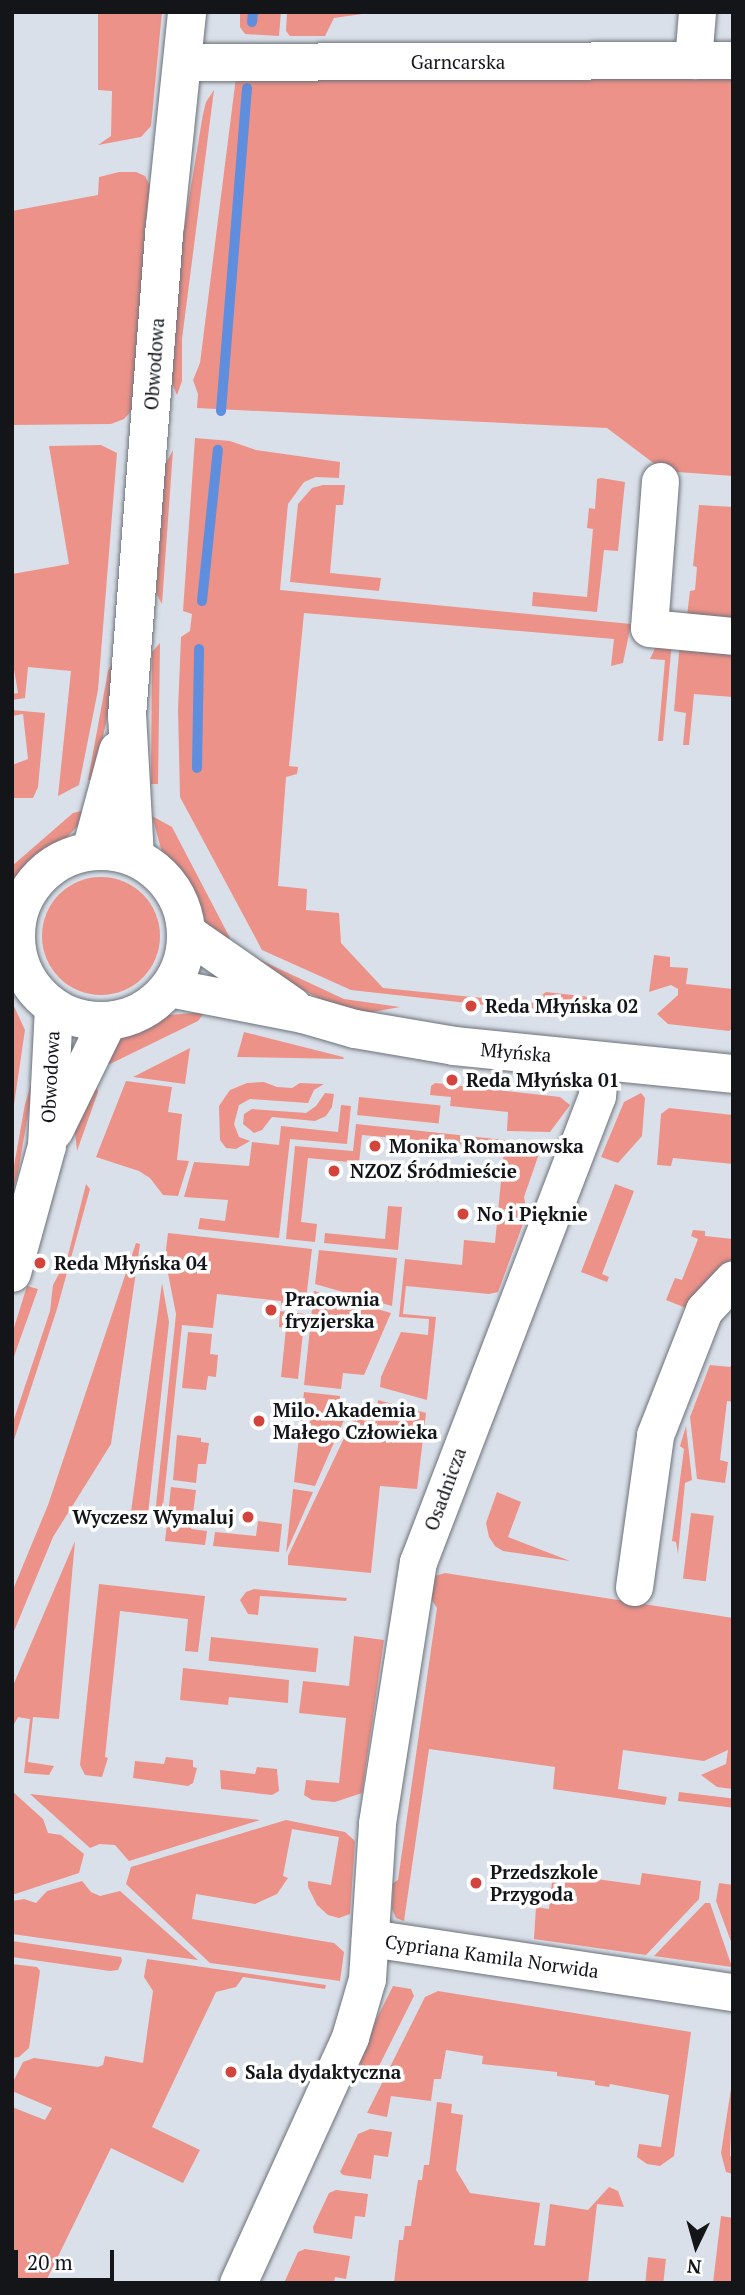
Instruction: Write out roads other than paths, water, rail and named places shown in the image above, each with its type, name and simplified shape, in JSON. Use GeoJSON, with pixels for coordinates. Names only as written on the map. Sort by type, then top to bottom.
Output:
{"type":"FeatureCollection","features":[{"type":"Feature","properties":{"kind":"main road","name":"Obwodowa"},"geometry":{"type":"LineString","coordinates":[[135,857],[127,716],[165,226],[187,12]]}},
{"type":"Feature","properties":{"kind":"main road","name":"Obwodowa"},"geometry":{"type":"LineString","coordinates":[[91,851],[127,716]]}},
{"type":"Feature","properties":{"kind":"main road"},"geometry":{"type":"LineString","coordinates":[[91,851],[113,851],[135,857],[162,875],[180,901],[187,933],[184,962],[170,988],[142,1012],[107,1023],[79,1020],[54,1008],[27,981],[16,963],[16,912],[35,881],[60,861],[91,851]]}},
{"type":"Feature","properties":{"kind":"main road","name":"Młyńska"},"geometry":{"type":"LineString","coordinates":[[187,933],[303,1014]]}},
{"type":"Feature","properties":{"kind":"main road","name":"Młyńska"},"geometry":{"type":"LineString","coordinates":[[170,988],[303,1014],[355,1029],[454,1046],[733,1074]]}},
{"type":"Feature","properties":{"kind":"main road","name":"Obwodowa"},"geometry":{"type":"LineString","coordinates":[[47,1146],[54,1008]]}},
{"type":"Feature","properties":{"kind":"main road","name":"Obwodowa"},"geometry":{"type":"LineString","coordinates":[[12,1273],[47,1146],[107,1023]]}},
{"type":"Feature","properties":{"kind":"street"},"geometry":{"type":"LineString","coordinates":[[693,60],[697,12]]}},
{"type":"Feature","properties":{"kind":"street","name":"Garncarska"},"geometry":{"type":"LineString","coordinates":[[183,62],[733,60]]}},
{"type":"Feature","properties":{"kind":"street"},"geometry":{"type":"LineString","coordinates":[[660,481],[649,628],[733,636]]}},
{"type":"Feature","properties":{"kind":"street","name":"Osadnicza"},"geometry":{"type":"LineString","coordinates":[[370,1938],[377,1824],[418,1562],[597,1097],[600,1060]]}},
{"type":"Feature","properties":{"kind":"street"},"geometry":{"type":"LineString","coordinates":[[634,1587],[645,1489],[655,1435],[704,1310],[733,1279]]}},
{"type":"Feature","properties":{"kind":"street","name":"Cypriana Kamila Norwida"},"geometry":{"type":"LineString","coordinates":[[238,2283],[350,2037],[367,1979],[370,1938],[733,1992]]}},
{"type":"Feature","properties":{"kind":"waterway"},"geometry":{"type":"LineString","coordinates":[[252,22],[253,12]]}},
{"type":"Feature","properties":{"kind":"waterway"},"geometry":{"type":"LineString","coordinates":[[221,411],[247,88]]}},
{"type":"Feature","properties":{"kind":"waterway"},"geometry":{"type":"LineString","coordinates":[[202,601],[218,450]]}},
{"type":"Feature","properties":{"kind":"waterway"},"geometry":{"type":"LineString","coordinates":[[197,768],[199,649]]}},
{"type":"Feature","properties":{"kind":"place","name":"Reda Młyńska 02"},"geometry":{"type":"Point","coordinates":[471,1006]}},
{"type":"Feature","properties":{"kind":"place","name":"Reda Młyńska 01"},"geometry":{"type":"Point","coordinates":[452,1080]}},
{"type":"Feature","properties":{"kind":"place","name":"Monika Romanowska"},"geometry":{"type":"Point","coordinates":[375,1146]}},
{"type":"Feature","properties":{"kind":"place","name":"NZOZ Śródmieście"},"geometry":{"type":"Point","coordinates":[334,1171]}},
{"type":"Feature","properties":{"kind":"place","name":"No i Pięknie"},"geometry":{"type":"Point","coordinates":[463,1214]}},
{"type":"Feature","properties":{"kind":"place","name":"Reda Młyńska 04"},"geometry":{"type":"Point","coordinates":[40,1263]}},
{"type":"Feature","properties":{"kind":"place","name":"Pracownia fryzjerska"},"geometry":{"type":"Point","coordinates":[271,1310]}},
{"type":"Feature","properties":{"kind":"place","name":"Milo. Akademia Małego Człowieka"},"geometry":{"type":"Point","coordinates":[259,1421]}},
{"type":"Feature","properties":{"kind":"place","name":"Wyczesz Wymaluj"},"geometry":{"type":"Point","coordinates":[248,1517]}},
{"type":"Feature","properties":{"kind":"place","name":"Przedszkole Przygoda"},"geometry":{"type":"Point","coordinates":[476,1883]}},
{"type":"Feature","properties":{"kind":"place","name":"Sala dydaktyczna"},"geometry":{"type":"Point","coordinates":[231,2072]}}]}
